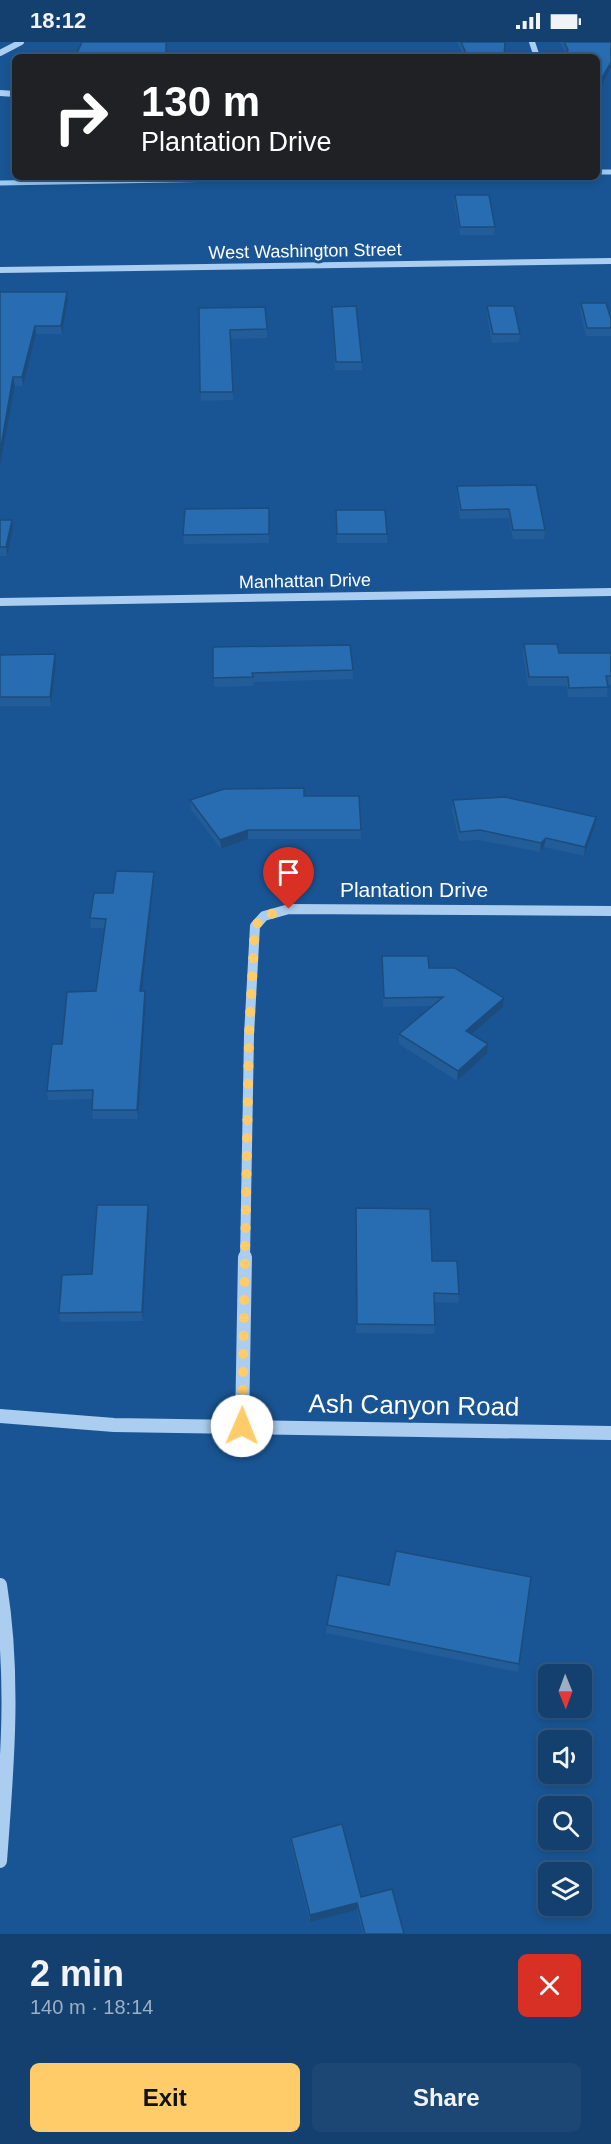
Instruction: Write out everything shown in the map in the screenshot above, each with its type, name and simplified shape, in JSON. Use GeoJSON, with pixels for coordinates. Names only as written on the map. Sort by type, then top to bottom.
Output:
{"type":"FeatureCollection","features":[{"type":"Feature","properties":{"kind":"street"},"geometry":{"type":"LineString","coordinates":[[0,53],[21,42]]}},
{"type":"Feature","properties":{"kind":"street","name":"West Washington Street"},"geometry":{"type":"LineString","coordinates":[[0,270],[611,261]]}},
{"type":"Feature","properties":{"kind":"street","name":"Manhattan Drive"},"geometry":{"type":"LineString","coordinates":[[0,602],[611,592]]}},
{"type":"Feature","properties":{"kind":"street","name":"Plantation Drive"},"geometry":{"type":"LineString","coordinates":[[242,1426],[249,1035],[255,926],[264,916],[289,909],[611,911]]}},
{"type":"Feature","properties":{"kind":"street","name":"Ash Canyon Road"},"geometry":{"type":"LineString","coordinates":[[0,1416],[114,1425],[611,1433]]}},
{"type":"Feature","properties":{"kind":"street"},"geometry":{"type":"LineString","coordinates":[[0,1585],[7,1647],[9,1746],[0,1861]]}},
{"type":"Feature","properties":{"kind":"building"},"geometry":{"type":"Polygon","coordinates":[[[82,42],[166,42],[166,53],[466,53],[461,42],[505,42],[504,54],[55,54],[77,53],[82,42]]]}},
{"type":"Feature","properties":{"kind":"building"},"geometry":{"type":"Polygon","coordinates":[[[564,42],[611,42],[611,62],[603,76],[600,77],[600,54],[565,54],[568,50],[564,42]]]}},
{"type":"Feature","properties":{"kind":"building"},"geometry":{"type":"Polygon","coordinates":[[[455,195],[489,195],[495,227],[460,227],[455,195]]]}},
{"type":"Feature","properties":{"kind":"building"},"geometry":{"type":"Polygon","coordinates":[[[0,292],[67,292],[61,326],[35,326],[22,377],[13,377],[0,452],[0,292]]]}},
{"type":"Feature","properties":{"kind":"building"},"geometry":{"type":"Polygon","coordinates":[[[581,303],[606,303],[611,328],[587,328],[581,303]]]}},
{"type":"Feature","properties":{"kind":"building"},"geometry":{"type":"Polygon","coordinates":[[[356,306],[362,362],[336,362],[332,307],[356,306]]]}},
{"type":"Feature","properties":{"kind":"building"},"geometry":{"type":"Polygon","coordinates":[[[487,306],[514,306],[520,334],[493,334],[487,306]]]}},
{"type":"Feature","properties":{"kind":"building"},"geometry":{"type":"Polygon","coordinates":[[[265,307],[267,329],[230,330],[233,392],[200,392],[199,308],[265,307]]]}},
{"type":"Feature","properties":{"kind":"building"},"geometry":{"type":"Polygon","coordinates":[[[536,485],[545,530],[513,530],[509,509],[461,510],[457,486],[536,485]]]}},
{"type":"Feature","properties":{"kind":"building"},"geometry":{"type":"Polygon","coordinates":[[[269,508],[269,534],[183,535],[185,509],[269,508]]]}},
{"type":"Feature","properties":{"kind":"building"},"geometry":{"type":"Polygon","coordinates":[[[336,510],[385,510],[387,534],[337,534],[336,510]]]}},
{"type":"Feature","properties":{"kind":"building"},"geometry":{"type":"Polygon","coordinates":[[[0,520],[12,520],[6,547],[0,547],[0,520]]]}},
{"type":"Feature","properties":{"kind":"building"},"geometry":{"type":"Polygon","coordinates":[[[524,644],[557,644],[559,653],[611,653],[611,676],[606,676],[608,687],[569,688],[568,677],[529,677],[524,644]]]}},
{"type":"Feature","properties":{"kind":"building"},"geometry":{"type":"Polygon","coordinates":[[[350,645],[353,670],[252,673],[253,677],[213,678],[213,647],[350,645]]]}},
{"type":"Feature","properties":{"kind":"building"},"geometry":{"type":"Polygon","coordinates":[[[55,654],[50,697],[0,697],[0,655],[55,654]]]}},
{"type":"Feature","properties":{"kind":"building"},"geometry":{"type":"Polygon","coordinates":[[[304,788],[304,796],[359,796],[361,830],[248,830],[220,840],[190,800],[224,789],[304,788]]]}},
{"type":"Feature","properties":{"kind":"building"},"geometry":{"type":"Polygon","coordinates":[[[505,797],[596,817],[585,847],[546,838],[541,843],[480,830],[460,832],[453,800],[505,797]]]}},
{"type":"Feature","properties":{"kind":"building"},"geometry":{"type":"Polygon","coordinates":[[[116,871],[154,872],[140,991],[145,991],[137,1110],[92,1110],[93,1090],[47,1091],[52,1044],[62,1044],[67,992],[96,991],[106,919],[90,918],[94,893],[113,893],[116,871]]]}},
{"type":"Feature","properties":{"kind":"building"},"geometry":{"type":"Polygon","coordinates":[[[382,956],[428,956],[429,968],[455,968],[504,998],[466,1031],[488,1044],[458,1071],[399,1034],[443,997],[384,998],[382,956]]]}},
{"type":"Feature","properties":{"kind":"building"},"geometry":{"type":"Polygon","coordinates":[[[97,1205],[148,1205],[142,1312],[59,1313],[62,1275],[92,1274],[97,1205]]]}},
{"type":"Feature","properties":{"kind":"building"},"geometry":{"type":"Polygon","coordinates":[[[356,1208],[430,1209],[432,1261],[457,1261],[459,1294],[434,1293],[435,1325],[357,1324],[356,1208]]]}},
{"type":"Feature","properties":{"kind":"building"},"geometry":{"type":"Polygon","coordinates":[[[396,1551],[531,1577],[519,1664],[327,1625],[337,1575],[389,1585],[396,1551]]]}},
{"type":"Feature","properties":{"kind":"building"},"geometry":{"type":"Polygon","coordinates":[[[342,1824],[361,1897],[392,1889],[404,1934],[365,1934],[357,1903],[310,1915],[291,1838],[342,1824]]]}},
{"type":"Feature","properties":{"kind":"waterway"},"geometry":{"type":"LineString","coordinates":[[600,172],[611,172]]}},
{"type":"Feature","properties":{"kind":"waterway"},"geometry":{"type":"LineString","coordinates":[[0,183],[168,180]]}},
{"type":"Feature","properties":{"kind":"route"},"geometry":{"type":"LineString","coordinates":[[242,1426],[249,1035],[255,926],[264,916],[289,909]]}}]}
